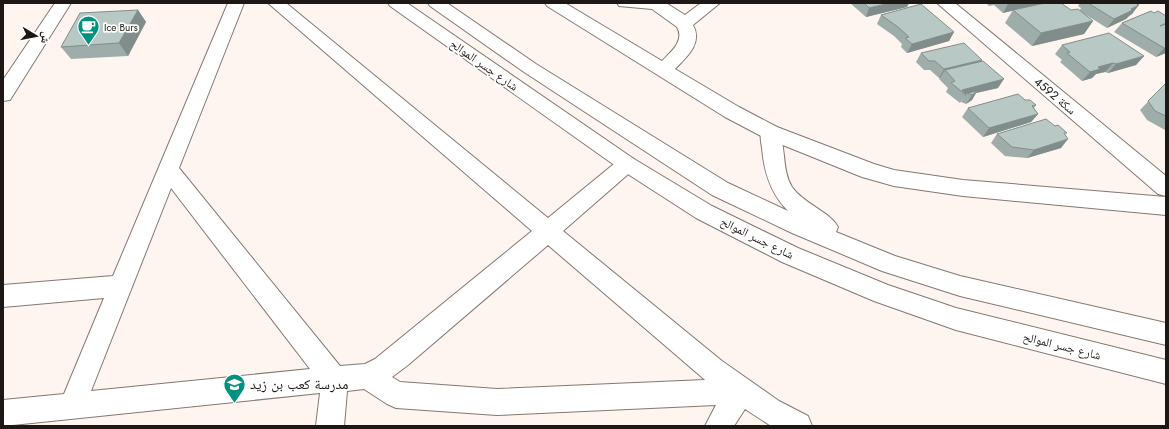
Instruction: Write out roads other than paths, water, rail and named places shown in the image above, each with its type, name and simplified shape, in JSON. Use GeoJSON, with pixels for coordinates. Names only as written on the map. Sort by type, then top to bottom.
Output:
{"type":"FeatureCollection","features":[{"type":"Feature","properties":{"kind":"street"},"geometry":{"type":"LineString","coordinates":[[3,94],[63,3]]}},
{"type":"Feature","properties":{"kind":"street"},"geometry":{"type":"LineString","coordinates":[[72,406],[236,3]]}},
{"type":"Feature","properties":{"kind":"street"},"geometry":{"type":"LineString","coordinates":[[276,3],[740,390],[798,426]]}},
{"type":"Feature","properties":{"kind":"street","name":"شارع جسر الموالح"},"geometry":{"type":"LineString","coordinates":[[396,3],[627,164],[717,218],[790,255],[883,294],[956,319],[1166,372]]}},
{"type":"Feature","properties":{"kind":"street","name":"شارع جسر الموالح"},"geometry":{"type":"LineString","coordinates":[[436,3],[530,68],[720,189],[800,227],[890,264],[960,286],[1166,334]]}},
{"type":"Feature","properties":{"kind":"street"},"geometry":{"type":"LineString","coordinates":[[553,3],[732,112],[770,132],[863,169],[894,178],[963,188],[1166,206]]}},
{"type":"Feature","properties":{"kind":"street"},"geometry":{"type":"LineString","coordinates":[[625,3],[655,4],[678,18],[688,30],[689,38],[686,45],[663,70]]}},
{"type":"Feature","properties":{"kind":"street"},"geometry":{"type":"LineString","coordinates":[[684,24],[712,3]]}},
{"type":"Feature","properties":{"kind":"street","name":"سكة 4592"},"geometry":{"type":"LineString","coordinates":[[945,3],[1166,188]]}},
{"type":"Feature","properties":{"kind":"street"},"geometry":{"type":"LineString","coordinates":[[770,132],[777,180],[786,196],[805,214],[890,264]]}},
{"type":"Feature","properties":{"kind":"street"},"geometry":{"type":"LineString","coordinates":[[3,413],[367,376],[384,368],[399,357],[627,164]]}},
{"type":"Feature","properties":{"kind":"street"},"geometry":{"type":"LineString","coordinates":[[168,169],[335,380],[330,426]]}},
{"type":"Feature","properties":{"kind":"street"},"geometry":{"type":"LineString","coordinates":[[3,296],[121,286]]}},
{"type":"Feature","properties":{"kind":"street"},"geometry":{"type":"LineString","coordinates":[[367,376],[396,395],[497,402],[740,390]]}},
{"type":"Feature","properties":{"kind":"street"},"geometry":{"type":"LineString","coordinates":[[719,426],[740,390]]}},
{"type":"Feature","properties":{"kind":"place","name":"Ice Burs"},"geometry":{"type":"Point","coordinates":[88,46]}},
{"type":"Feature","properties":{"kind":"place","name":"مدرسة كعب بن زيد"},"geometry":{"type":"Point","coordinates":[234,404]}}]}
